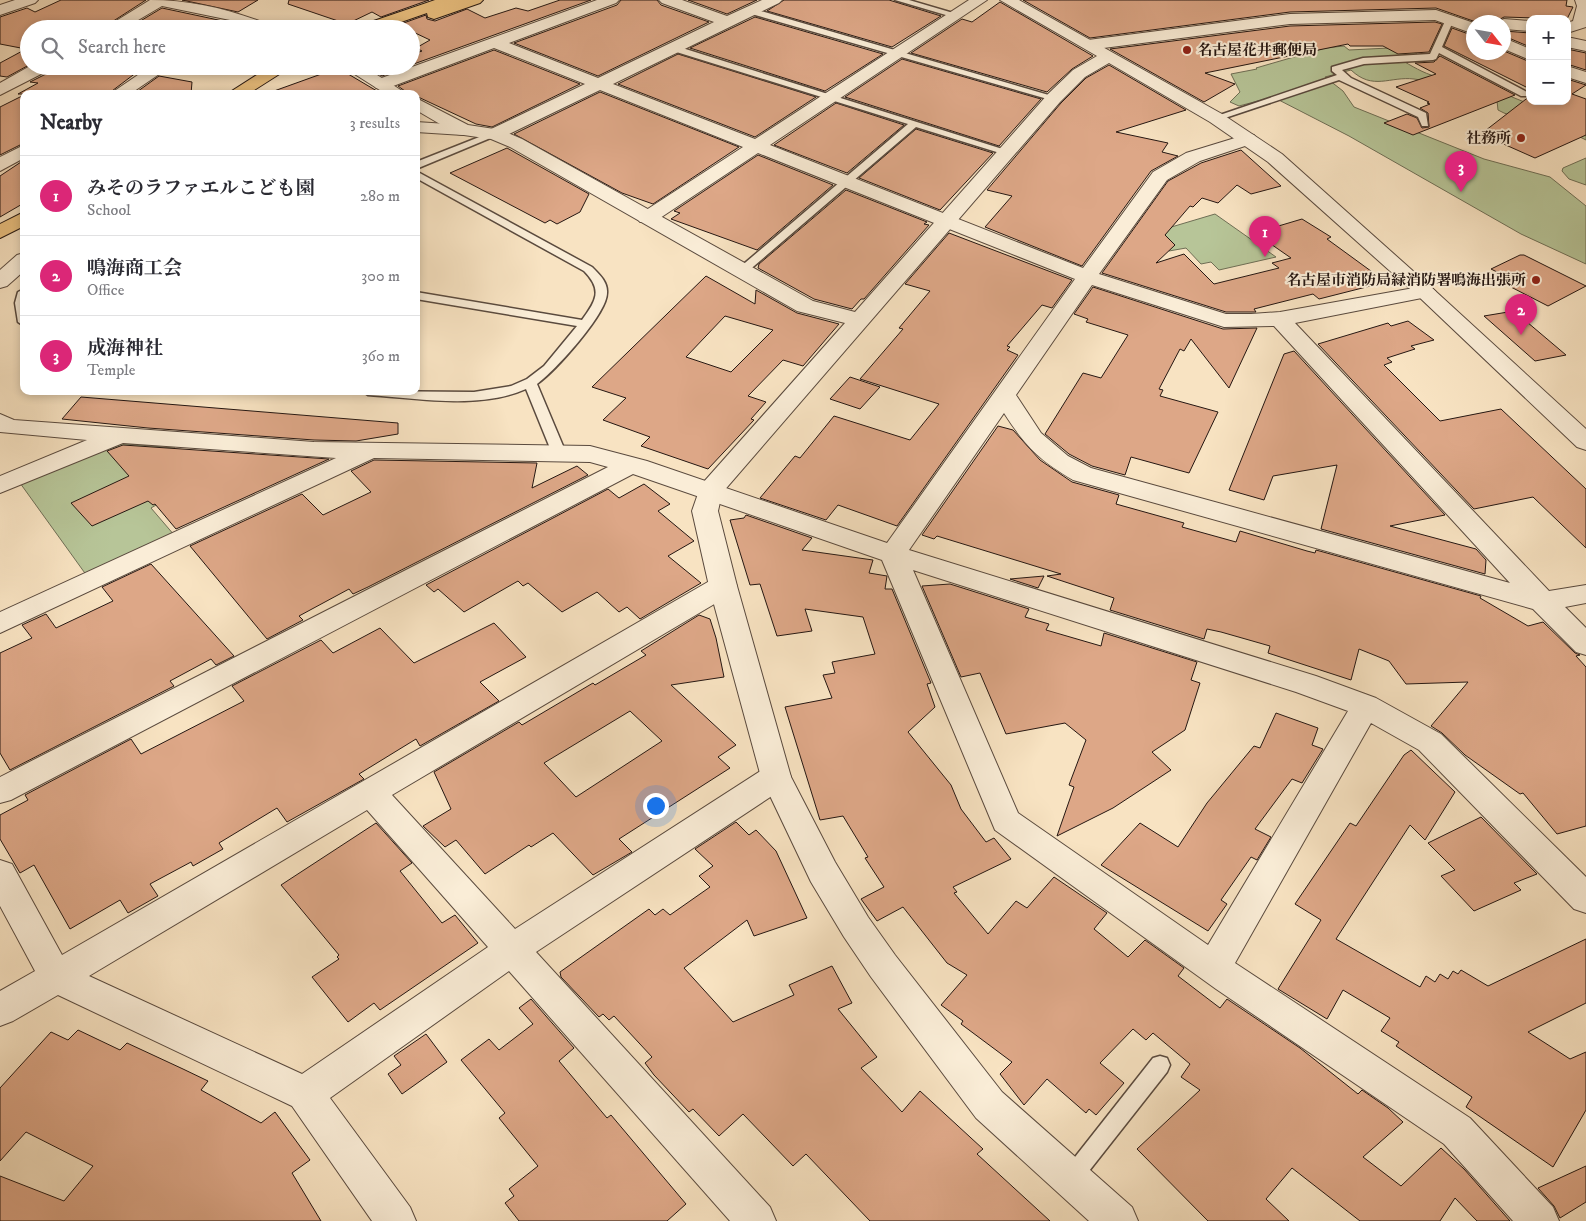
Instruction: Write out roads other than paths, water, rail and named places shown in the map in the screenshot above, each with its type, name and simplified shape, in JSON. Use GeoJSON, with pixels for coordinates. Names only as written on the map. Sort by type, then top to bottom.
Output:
{"type":"FeatureCollection","features":[{"type":"Feature","properties":{"kind":"main road"},"geometry":{"type":"LineString","coordinates":[[391,20],[450,0]]}},
{"type":"Feature","properties":{"kind":"main road"},"geometry":{"type":"LineString","coordinates":[[417,20],[475,0]]}},
{"type":"Feature","properties":{"kind":"main road"},"geometry":{"type":"LineString","coordinates":[[244,90],[276,75]]}},
{"type":"Feature","properties":{"kind":"main road"},"geometry":{"type":"LineString","coordinates":[[262,90],[282,75]]}},
{"type":"Feature","properties":{"kind":"main road"},"geometry":{"type":"LineString","coordinates":[[0,232],[20,220]]}},
{"type":"Feature","properties":{"kind":"main road"},"geometry":{"type":"LineString","coordinates":[[0,246],[20,234]]}},
{"type":"Feature","properties":{"kind":"street"},"geometry":{"type":"LineString","coordinates":[[0,10],[26,0]]}},
{"type":"Feature","properties":{"kind":"street"},"geometry":{"type":"LineString","coordinates":[[127,20],[161,0],[241,19]]}},
{"type":"Feature","properties":{"kind":"street"},"geometry":{"type":"LineString","coordinates":[[420,70],[611,0]]}},
{"type":"Feature","properties":{"kind":"street"},"geometry":{"type":"LineString","coordinates":[[667,0],[728,22]]}},
{"type":"Feature","properties":{"kind":"street"},"geometry":{"type":"LineString","coordinates":[[495,134],[774,0]]}},
{"type":"Feature","properties":{"kind":"street"},"geometry":{"type":"LineString","coordinates":[[647,218],[830,96],[979,0]]}},
{"type":"Feature","properties":{"kind":"street"},"geometry":{"type":"LineString","coordinates":[[1008,0],[1216,118],[1274,158],[1425,292],[1586,442]]}},
{"type":"Feature","properties":{"kind":"street"},"geometry":{"type":"LineString","coordinates":[[1571,27],[1580,24],[1585,4]]}},
{"type":"Feature","properties":{"kind":"street"},"geometry":{"type":"LineString","coordinates":[[1280,6],[1290,19]]}},
{"type":"Feature","properties":{"kind":"street"},"geometry":{"type":"LineString","coordinates":[[1099,51],[1290,19],[1427,17],[1442,11],[1466,17]]}},
{"type":"Feature","properties":{"kind":"street"},"geometry":{"type":"LineString","coordinates":[[1442,11],[1466,24]]}},
{"type":"Feature","properties":{"kind":"street"},"geometry":{"type":"LineString","coordinates":[[1511,25],[1526,26]]}},
{"type":"Feature","properties":{"kind":"street"},"geometry":{"type":"LineString","coordinates":[[495,43],[1088,277],[1224,320],[1280,319],[1425,292]]}},
{"type":"Feature","properties":{"kind":"street"},"geometry":{"type":"LineString","coordinates":[[1571,43],[1586,46]]}},
{"type":"Feature","properties":{"kind":"street"},"geometry":{"type":"LineString","coordinates":[[1511,46],[1526,54]]}},
{"type":"Feature","properties":{"kind":"street"},"geometry":{"type":"LineString","coordinates":[[1099,51],[1099,61],[1081,73],[1054,98],[710,491],[705,511],[723,586],[776,777],[823,872],[856,927],[883,966],[989,1105],[1070,1180],[1118,1221]]}},
{"type":"Feature","properties":{"kind":"street"},"geometry":{"type":"LineString","coordinates":[[1571,73],[1586,78]]}},
{"type":"Feature","properties":{"kind":"street"},"geometry":{"type":"LineString","coordinates":[[0,90],[27,75]]}},
{"type":"Feature","properties":{"kind":"street"},"geometry":{"type":"LineString","coordinates":[[124,90],[149,75]]}},
{"type":"Feature","properties":{"kind":"street"},"geometry":{"type":"LineString","coordinates":[[366,75],[392,90]]}},
{"type":"Feature","properties":{"kind":"street"},"geometry":{"type":"LineString","coordinates":[[382,84],[407,75]]}},
{"type":"Feature","properties":{"kind":"street"},"geometry":{"type":"LineString","coordinates":[[420,105],[463,130]]}},
{"type":"Feature","properties":{"kind":"street"},"geometry":{"type":"LineString","coordinates":[[420,127],[495,134],[805,306],[859,320]]}},
{"type":"Feature","properties":{"kind":"street"},"geometry":{"type":"LineString","coordinates":[[893,554],[1151,187],[1166,171],[1201,154],[1248,139]]}},
{"type":"Feature","properties":{"kind":"street"},"geometry":{"type":"LineString","coordinates":[[0,165],[20,152]]}},
{"type":"Feature","properties":{"kind":"street"},"geometry":{"type":"LineString","coordinates":[[0,282],[20,263]]}},
{"type":"Feature","properties":{"kind":"street"},"geometry":{"type":"LineString","coordinates":[[1280,319],[1543,602],[1586,645]]}},
{"type":"Feature","properties":{"kind":"street"},"geometry":{"type":"LineString","coordinates":[[1005,396],[1032,438],[1059,460],[1082,474],[1543,602],[1586,594]]}},
{"type":"Feature","properties":{"kind":"street"},"geometry":{"type":"LineString","coordinates":[[0,421],[8,427],[314,450],[590,454],[631,465],[893,554],[1306,684],[1366,706],[1430,742],[1586,899]]}},
{"type":"Feature","properties":{"kind":"street"},"geometry":{"type":"LineString","coordinates":[[0,485],[119,436]]}},
{"type":"Feature","properties":{"kind":"street"},"geometry":{"type":"LineString","coordinates":[[0,623],[371,452]]}},
{"type":"Feature","properties":{"kind":"street"},"geometry":{"type":"LineString","coordinates":[[0,791],[631,465]]}},
{"type":"Feature","properties":{"kind":"street"},"geometry":{"type":"LineString","coordinates":[[893,554],[1006,821],[1214,967],[1457,1131],[1539,1221]]}},
{"type":"Feature","properties":{"kind":"street"},"geometry":{"type":"LineString","coordinates":[[0,1010],[723,586]]}},
{"type":"Feature","properties":{"kind":"street"},"geometry":{"type":"LineString","coordinates":[[1214,967],[1366,706]]}},
{"type":"Feature","properties":{"kind":"street"},"geometry":{"type":"LineString","coordinates":[[305,1094],[512,950],[776,777]]}},
{"type":"Feature","properties":{"kind":"street"},"geometry":{"type":"LineString","coordinates":[[371,793],[756,1221]]}},
{"type":"Feature","properties":{"kind":"street"},"geometry":{"type":"LineString","coordinates":[[0,874],[56,977],[305,1094],[396,1221]]}},
{"type":"Feature","properties":{"kind":"lane"},"geometry":{"type":"LineString","coordinates":[[899,0],[956,15]]}},
{"type":"Feature","properties":{"kind":"lane"},"geometry":{"type":"LineString","coordinates":[[751,11],[1054,98]]}},
{"type":"Feature","properties":{"kind":"lane"},"geometry":{"type":"LineString","coordinates":[[1352,81],[1335,69],[1363,61],[1433,56],[1438,49],[1442,11]]}},
{"type":"Feature","properties":{"kind":"lane"},"geometry":{"type":"LineString","coordinates":[[672,48],[1007,152]]}},
{"type":"Feature","properties":{"kind":"lane"},"geometry":{"type":"LineString","coordinates":[[1438,49],[1524,94]]}},
{"type":"Feature","properties":{"kind":"lane"},"geometry":{"type":"LineString","coordinates":[[1216,118],[1339,77],[1352,81],[1423,115],[1425,124]]}},
{"type":"Feature","properties":{"kind":"lane"},"geometry":{"type":"LineString","coordinates":[[743,270],[916,123]]}},
{"type":"Feature","properties":{"kind":"lane"},"geometry":{"type":"LineString","coordinates":[[420,164],[495,134]]}},
{"type":"Feature","properties":{"kind":"lane"},"geometry":{"type":"LineString","coordinates":[[420,176],[588,269],[600,280],[602,294],[597,308],[565,352],[530,382],[506,391],[477,395],[420,393]]}},
{"type":"Feature","properties":{"kind":"lane"},"geometry":{"type":"LineString","coordinates":[[420,296],[585,324]]}},
{"type":"Feature","properties":{"kind":"lane"},"geometry":{"type":"LineString","coordinates":[[530,382],[559,453]]}},
{"type":"Feature","properties":{"kind":"lane"},"geometry":{"type":"LineString","coordinates":[[1070,1180],[1160,1065]]}},
{"type":"Feature","properties":{"kind":"place","name":"名古屋花井郵便局"},"geometry":{"type":"Point","coordinates":[1187,50]}},
{"type":"Feature","properties":{"kind":"place","name":"社務所"},"geometry":{"type":"Point","coordinates":[1521,138]}},
{"type":"Feature","properties":{"kind":"place","name":"成海神社"},"geometry":{"type":"Point","coordinates":[1461,192]}},
{"type":"Feature","properties":{"kind":"place","name":"みそのラファエルこども園"},"geometry":{"type":"Point","coordinates":[1265,257]}},
{"type":"Feature","properties":{"kind":"place","name":"名古屋市消防局緑消防署鳴海出張所"},"geometry":{"type":"Point","coordinates":[1536,280]}},
{"type":"Feature","properties":{"kind":"place","name":"鳴海商工会"},"geometry":{"type":"Point","coordinates":[1521,335]}}]}
